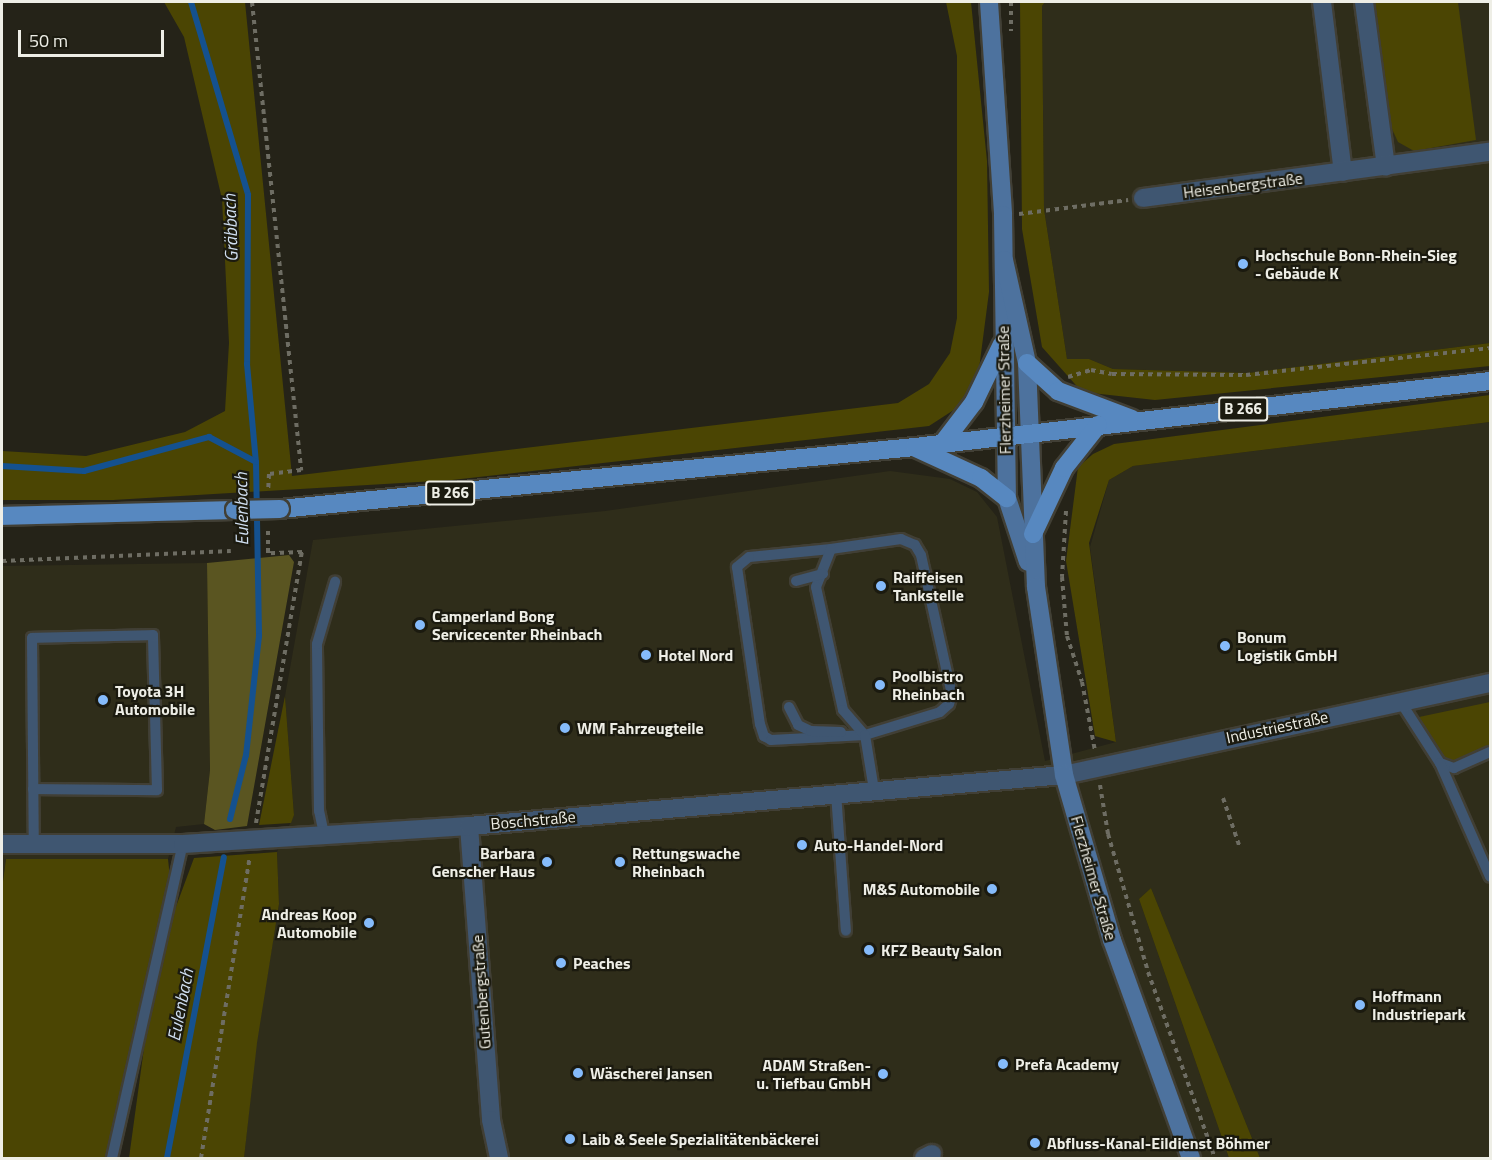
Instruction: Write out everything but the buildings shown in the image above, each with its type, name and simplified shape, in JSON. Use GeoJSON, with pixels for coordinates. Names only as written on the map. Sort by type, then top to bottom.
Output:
{"type":"FeatureCollection","features":[{"type":"Feature","properties":{"kind":"main road","name":"Flerzheimer Straße"},"geometry":{"type":"LineString","coordinates":[[989,2],[1004,260],[1002,344],[1007,498],[1036,586]]}},
{"type":"Feature","properties":{"kind":"main road","name":"Flerzheimer Straße"},"geometry":{"type":"LineString","coordinates":[[1004,260],[1027,363],[1032,433],[1036,586],[1064,775],[1112,940],[1191,1158]]}},
{"type":"Feature","properties":{"kind":"main road"},"geometry":{"type":"LineString","coordinates":[[942,444],[974,402],[1002,344]]}},
{"type":"Feature","properties":{"kind":"main road"},"geometry":{"type":"LineString","coordinates":[[1027,363],[1058,391],[1137,421]]}},
{"type":"Feature","properties":{"kind":"main road","name":"B 266"},"geometry":{"type":"LineString","coordinates":[[2,516],[280,509],[915,447],[1491,381]]}},
{"type":"Feature","properties":{"kind":"main road"},"geometry":{"type":"LineString","coordinates":[[1033,534],[1064,468],[1098,425]]}},
{"type":"Feature","properties":{"kind":"main road"},"geometry":{"type":"LineString","coordinates":[[915,447],[981,478],[1007,498]]}},
{"type":"Feature","properties":{"kind":"street"},"geometry":{"type":"LineString","coordinates":[[1322,2],[1343,172]]}},
{"type":"Feature","properties":{"kind":"street"},"geometry":{"type":"LineString","coordinates":[[1364,2],[1386,167]]}},
{"type":"Feature","properties":{"kind":"street","name":"Heisenbergstraße"},"geometry":{"type":"LineString","coordinates":[[1143,198],[1491,152]]}},
{"type":"Feature","properties":{"kind":"street","name":"Industriestraße"},"geometry":{"type":"LineString","coordinates":[[1064,775],[1098,769],[1142,756],[1491,683]]}},
{"type":"Feature","properties":{"kind":"street","name":"Boschstraße"},"geometry":{"type":"LineString","coordinates":[[2,844],[34,847],[183,844],[469,826],[1064,775]]}},
{"type":"Feature","properties":{"kind":"street","name":"Gutenbergstraße"},"geometry":{"type":"LineString","coordinates":[[469,826],[491,1119],[499,1158]]}},
{"type":"Feature","properties":{"kind":"lane"},"geometry":{"type":"LineString","coordinates":[[901,539],[915,545],[921,555],[952,695],[940,712],[866,735],[771,740],[764,736],[760,724],[737,567],[749,557],[831,549],[901,539]]}},
{"type":"Feature","properties":{"kind":"lane"},"geometry":{"type":"LineString","coordinates":[[831,549],[816,587],[843,710],[866,735],[874,790]]}},
{"type":"Feature","properties":{"kind":"lane"},"geometry":{"type":"LineString","coordinates":[[796,581],[823,574]]}},
{"type":"Feature","properties":{"kind":"lane"},"geometry":{"type":"LineString","coordinates":[[324,834],[319,811],[317,644],[334,582]]}},
{"type":"Feature","properties":{"kind":"lane"},"geometry":{"type":"LineString","coordinates":[[33,789],[157,790],[153,635],[32,638],[33,789],[34,847]]}},
{"type":"Feature","properties":{"kind":"lane"},"geometry":{"type":"LineString","coordinates":[[1400,701],[1440,763],[1491,877]]}},
{"type":"Feature","properties":{"kind":"lane"},"geometry":{"type":"LineString","coordinates":[[789,707],[798,725],[811,730],[866,735]]}},
{"type":"Feature","properties":{"kind":"lane"},"geometry":{"type":"LineString","coordinates":[[1440,763],[1454,768],[1491,752]]}},
{"type":"Feature","properties":{"kind":"lane"},"geometry":{"type":"LineString","coordinates":[[836,793],[846,931]]}},
{"type":"Feature","properties":{"kind":"lane"},"geometry":{"type":"LineString","coordinates":[[112,1158],[183,844]]}},
{"type":"Feature","properties":{"kind":"path"},"geometry":{"type":"LineString","coordinates":[[252,2],[301,470],[269,474],[268,491]]}},
{"type":"Feature","properties":{"kind":"path"},"geometry":{"type":"LineString","coordinates":[[1017,214],[1143,198]]}},
{"type":"Feature","properties":{"kind":"path"},"geometry":{"type":"LineString","coordinates":[[1064,381],[1071,375],[1091,370],[1112,374],[1246,375],[1491,348]]}},
{"type":"Feature","properties":{"kind":"path"},"geometry":{"type":"LineString","coordinates":[[1067,506],[1062,577],[1067,636],[1082,682],[1108,834],[1148,972],[1215,1158]]}},
{"type":"Feature","properties":{"kind":"path"},"geometry":{"type":"LineString","coordinates":[[201,1158],[302,552],[268,553],[268,530]]}},
{"type":"Feature","properties":{"kind":"path"},"geometry":{"type":"LineString","coordinates":[[2,561],[231,551]]}},
{"type":"Feature","properties":{"kind":"path"},"geometry":{"type":"LineString","coordinates":[[1223,798],[1240,848]]}},
{"type":"Feature","properties":{"kind":"shaded area"},"geometry":{"type":"Polygon","coordinates":[[[164,2],[245,2],[292,476],[898,403],[929,384],[950,353],[957,318],[957,56],[946,2],[971,2],[987,161],[989,292],[979,369],[971,391],[963,404],[929,426],[452,480],[113,500],[2,500],[2,451],[86,456],[185,432],[225,411],[229,343],[222,199],[184,37],[164,2]]]}},
{"type":"Feature","properties":{"kind":"shaded area"},"geometry":{"type":"Polygon","coordinates":[[[1020,2],[1045,2],[1042,6],[1044,209],[1067,359],[1089,359],[1113,369],[1248,373],[1490,343],[1490,366],[1155,400],[1082,392],[1042,347],[1022,229],[1020,2]]]}},
{"type":"Feature","properties":{"kind":"shaded area"},"geometry":{"type":"Polygon","coordinates":[[[1045,2],[1490,2],[1490,343],[1248,373],[1113,369],[1089,359],[1067,359],[1044,209],[1042,6],[1045,2]]]}},
{"type":"Feature","properties":{"kind":"shaded area"},"geometry":{"type":"Polygon","coordinates":[[[1374,2],[1458,2],[1476,140],[1414,151],[1398,142],[1392,129],[1374,2]]]}},
{"type":"Feature","properties":{"kind":"shaded area"},"geometry":{"type":"Polygon","coordinates":[[[1490,395],[1490,422],[1133,466],[1109,480],[1089,543],[1116,742],[1095,736],[1066,561],[1078,467],[1093,454],[1114,444],[1490,395]]]}},
{"type":"Feature","properties":{"kind":"shaded area"},"geometry":{"type":"Polygon","coordinates":[[[1490,422],[1490,1158],[1260,1158],[1151,888],[1139,899],[1229,1158],[244,1158],[256,1043],[279,904],[277,852],[294,815],[285,696],[313,540],[605,511],[890,471],[950,479],[977,492],[997,517],[1045,761],[1116,742],[1090,547],[1109,480],[1133,466],[1490,422]]]}},
{"type":"Feature","properties":{"kind":"shaded area"},"geometry":{"type":"Polygon","coordinates":[[[289,555],[294,562],[247,826],[215,830],[204,824],[210,770],[207,563],[289,555]]]}},
{"type":"Feature","properties":{"kind":"shaded area"},"geometry":{"type":"Polygon","coordinates":[[[207,563],[210,770],[204,824],[176,827],[168,859],[6,859],[2,887],[2,566],[207,563]]]}},
{"type":"Feature","properties":{"kind":"shaded area"},"geometry":{"type":"Polygon","coordinates":[[[285,696],[294,815],[291,823],[259,825],[285,696]]]}},
{"type":"Feature","properties":{"kind":"shaded area"},"geometry":{"type":"Polygon","coordinates":[[[1490,702],[1490,745],[1456,764],[1441,760],[1419,717],[1490,702]]]}},
{"type":"Feature","properties":{"kind":"shaded area"},"geometry":{"type":"Polygon","coordinates":[[[277,852],[279,904],[257,1043],[244,1158],[129,1158],[147,1026],[174,912],[194,858],[277,852]]]}},
{"type":"Feature","properties":{"kind":"shaded area"},"geometry":{"type":"Polygon","coordinates":[[[6,859],[168,859],[171,887],[107,1158],[2,1158],[2,889],[6,859]]]}},
{"type":"Feature","properties":{"kind":"shaded area"},"geometry":{"type":"Polygon","coordinates":[[[1151,888],[1260,1158],[1229,1158],[1139,899],[1151,888]]]}},
{"type":"Feature","properties":{"kind":"waterway","name":"Gräbbach"},"geometry":{"type":"LineString","coordinates":[[191,2],[248,195],[247,364],[256,462],[259,636],[246,755],[230,819]]}},
{"type":"Feature","properties":{"kind":"waterway","name":"Eulenbach"},"geometry":{"type":"LineString","coordinates":[[2,466],[84,471],[209,437],[256,462]]}},
{"type":"Feature","properties":{"kind":"waterway","name":"Eulenbach"},"geometry":{"type":"LineString","coordinates":[[167,1158],[224,857]]}},
{"type":"Feature","properties":{"kind":"place","name":"Hochschule Bonn-Rhein-Sieg - Gebäude K"},"geometry":{"type":"Point","coordinates":[1243,264]}},
{"type":"Feature","properties":{"kind":"place","name":"Raiffeisen Tankstelle"},"geometry":{"type":"Point","coordinates":[881,586]}},
{"type":"Feature","properties":{"kind":"place","name":"Camperland Bong Servicecenter Rheinbach"},"geometry":{"type":"Point","coordinates":[420,625]}},
{"type":"Feature","properties":{"kind":"place","name":"Bonum Logistik GmbH"},"geometry":{"type":"Point","coordinates":[1225,646]}},
{"type":"Feature","properties":{"kind":"place","name":"Hotel Nord"},"geometry":{"type":"Point","coordinates":[646,655]}},
{"type":"Feature","properties":{"kind":"place","name":"Poolbistro Rheinbach"},"geometry":{"type":"Point","coordinates":[880,685]}},
{"type":"Feature","properties":{"kind":"place","name":"Toyota 3H Automobile"},"geometry":{"type":"Point","coordinates":[103,700]}},
{"type":"Feature","properties":{"kind":"place","name":"WM Fahrzeugteile"},"geometry":{"type":"Point","coordinates":[565,728]}},
{"type":"Feature","properties":{"kind":"place","name":"Auto-Handel-Nord"},"geometry":{"type":"Point","coordinates":[802,845]}},
{"type":"Feature","properties":{"kind":"place","name":"Barbara Genscher Haus"},"geometry":{"type":"Point","coordinates":[547,862]}},
{"type":"Feature","properties":{"kind":"place","name":"Rettungswache Rheinbach"},"geometry":{"type":"Point","coordinates":[620,862]}},
{"type":"Feature","properties":{"kind":"place","name":"M&S Automobile"},"geometry":{"type":"Point","coordinates":[992,889]}},
{"type":"Feature","properties":{"kind":"place","name":"Andreas Koop Automobile"},"geometry":{"type":"Point","coordinates":[369,923]}},
{"type":"Feature","properties":{"kind":"place","name":"KFZ Beauty Salon"},"geometry":{"type":"Point","coordinates":[869,950]}},
{"type":"Feature","properties":{"kind":"place","name":"Peaches"},"geometry":{"type":"Point","coordinates":[561,963]}},
{"type":"Feature","properties":{"kind":"place","name":"Hoffmann Industriepark"},"geometry":{"type":"Point","coordinates":[1360,1005]}},
{"type":"Feature","properties":{"kind":"place","name":"Prefa Academy"},"geometry":{"type":"Point","coordinates":[1003,1064]}},
{"type":"Feature","properties":{"kind":"place","name":"Wäscherei Jansen"},"geometry":{"type":"Point","coordinates":[578,1073]}},
{"type":"Feature","properties":{"kind":"place","name":"ADAM Straßen- u. Tiefbau GmbH"},"geometry":{"type":"Point","coordinates":[883,1074]}},
{"type":"Feature","properties":{"kind":"place","name":"Laib & Seele Spezialitätenbäckerei"},"geometry":{"type":"Point","coordinates":[570,1139]}},
{"type":"Feature","properties":{"kind":"place","name":"Abfluss-Kanal-Eildienst Böhmer"},"geometry":{"type":"Point","coordinates":[1035,1143]}}]}
